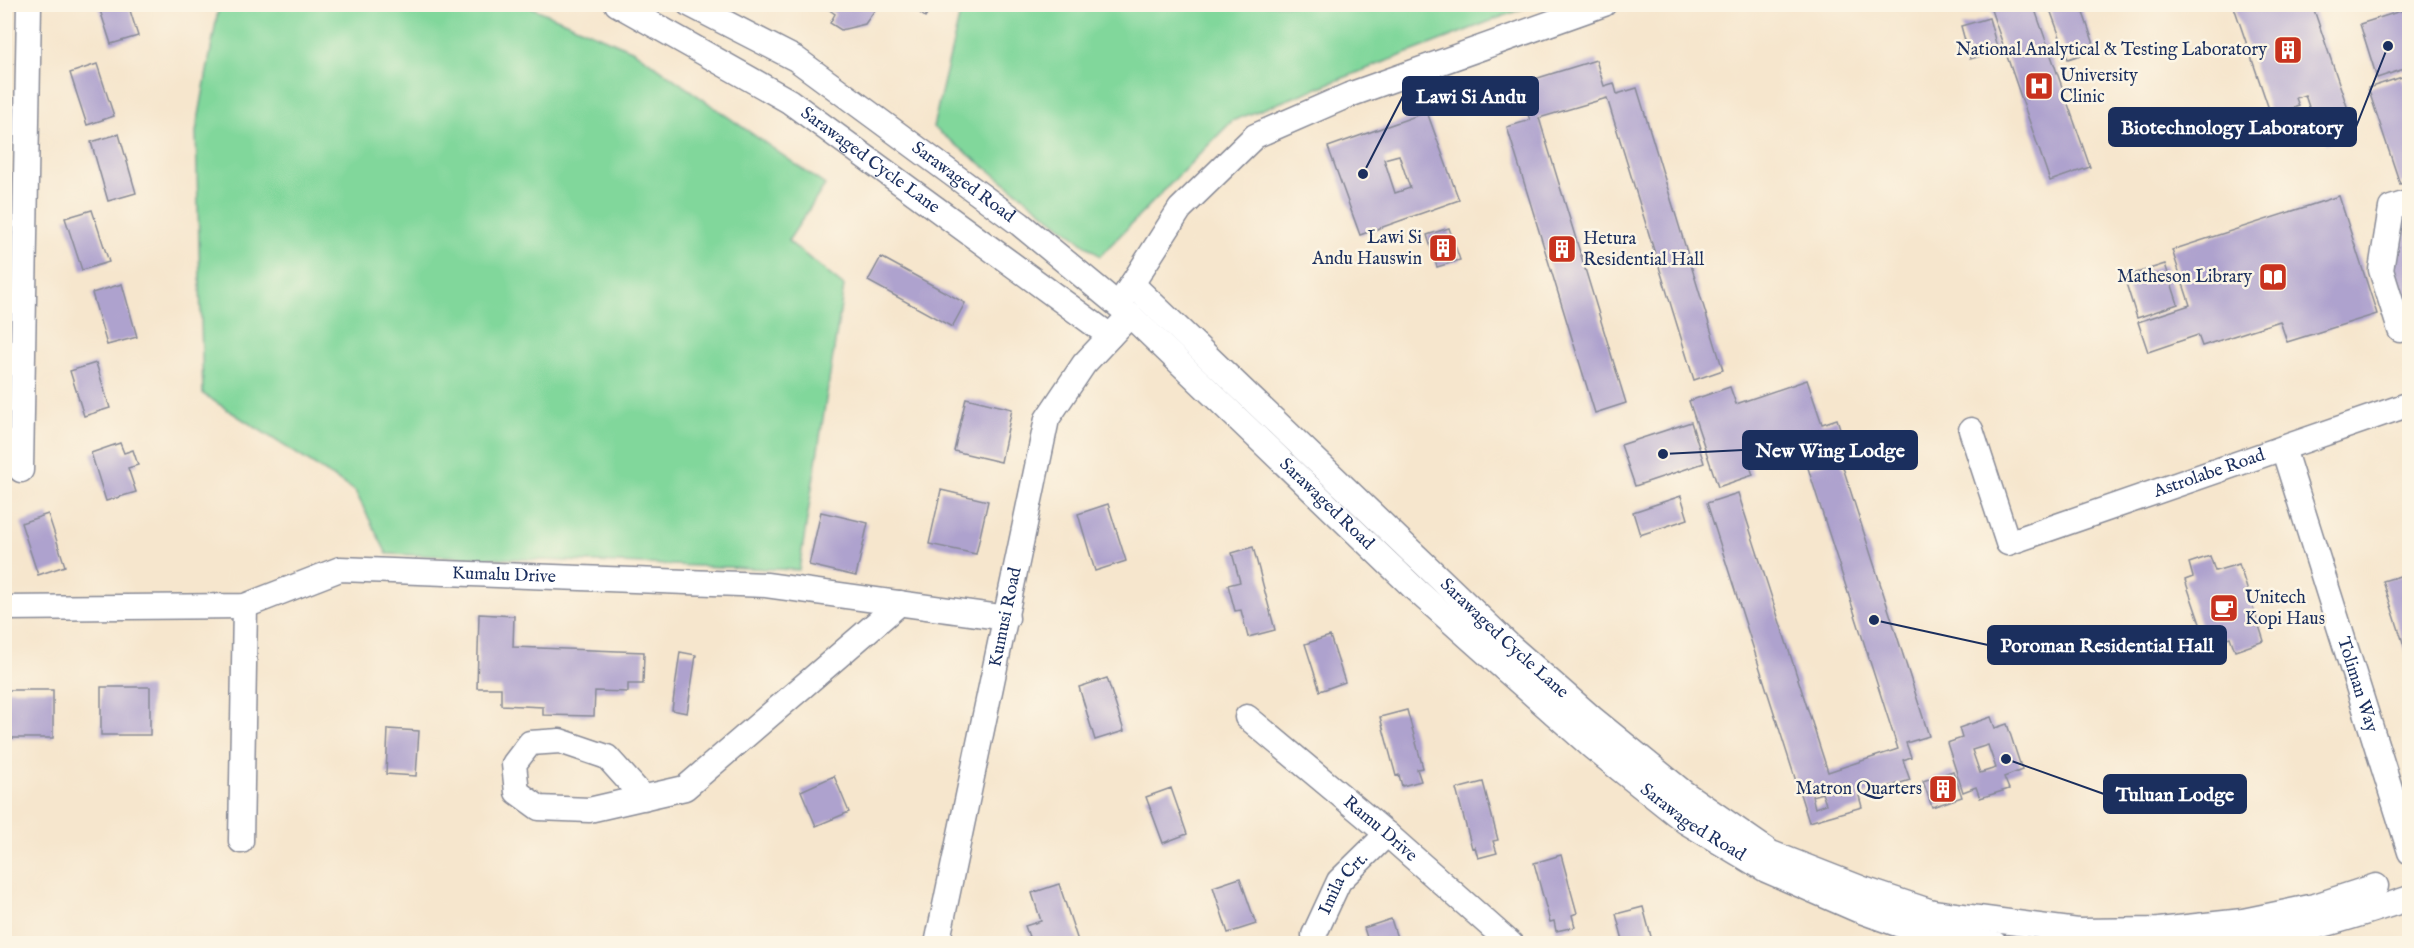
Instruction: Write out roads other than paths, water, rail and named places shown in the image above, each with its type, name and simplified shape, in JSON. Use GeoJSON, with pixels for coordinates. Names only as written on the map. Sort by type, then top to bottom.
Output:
{"type":"FeatureCollection","features":[{"type":"Feature","properties":{"kind":"street"},"geometry":{"type":"LineString","coordinates":[[21,470],[29,4]]}},
{"type":"Feature","properties":{"kind":"street","name":"Sarawaged Cycle Lane"},"geometry":{"type":"LineString","coordinates":[[617,4],[789,101],[1110,336]]}},
{"type":"Feature","properties":{"kind":"street","name":"Sarawaged Road"},"geometry":{"type":"LineString","coordinates":[[688,4],[796,58],[1020,224],[1124,310],[1418,591],[1592,747],[1686,822],[1766,870],[1858,910],[1927,930],[1995,944]]}},
{"type":"Feature","properties":{"kind":"street","name":"Kumusi Road"},"geometry":{"type":"LineString","coordinates":[[938,944],[1047,419],[1084,364],[1110,336],[1124,310],[1132,284],[1180,209],[1255,136],[1349,95],[1604,4]]}},
{"type":"Feature","properties":{"kind":"street"},"geometry":{"type":"LineString","coordinates":[[2400,330],[2381,270],[2391,208],[2409,202]]}},
{"type":"Feature","properties":{"kind":"street","name":"Sarawaged Cycle Lane"},"geometry":{"type":"LineString","coordinates":[[1132,284],[1510,646],[1592,718],[1683,792],[1771,853],[1863,889],[1927,930],[2159,930],[2243,921],[2315,906],[2376,886]]}},
{"type":"Feature","properties":{"kind":"street","name":"Astrolabe Road"},"geometry":{"type":"LineString","coordinates":[[1971,430],[2008,543],[2409,404]]}},
{"type":"Feature","properties":{"kind":"street","name":"Toliman Way"},"geometry":{"type":"LineString","coordinates":[[2283,448],[2409,852]]}},
{"type":"Feature","properties":{"kind":"street","name":"Kumalu Drive"},"geometry":{"type":"LineString","coordinates":[[4,608],[244,606],[340,570],[766,585],[1007,618]]}},
{"type":"Feature","properties":{"kind":"street"},"geometry":{"type":"LineString","coordinates":[[644,798],[607,757],[560,741],[530,743],[514,764],[518,792],[539,808],[589,810],[644,798],[685,788],[900,603]]}},
{"type":"Feature","properties":{"kind":"street"},"geometry":{"type":"LineString","coordinates":[[241,841],[244,606]]}},
{"type":"Feature","properties":{"kind":"street","name":"Ramu Drive"},"geometry":{"type":"LineString","coordinates":[[1247,717],[1388,834],[1511,944]]}},
{"type":"Feature","properties":{"kind":"street","name":"Imila Crt."},"geometry":{"type":"LineString","coordinates":[[1316,944],[1314,935],[1339,881],[1388,834]]}},
{"type":"Feature","properties":{"kind":"street"},"geometry":{"type":"LineString","coordinates":[[2226,944],[2251,941],[2344,920],[2409,898]]}},
{"type":"Feature","properties":{"kind":"place","name":"Biotechnology Laboratory"},"geometry":{"type":"Point","coordinates":[2388,46]}},
{"type":"Feature","properties":{"kind":"place","name":"National Analytical & Testing Laboratory"},"geometry":{"type":"Point","coordinates":[2288,50]}},
{"type":"Feature","properties":{"kind":"place","name":"University Clinic"},"geometry":{"type":"Point","coordinates":[2039,86]}},
{"type":"Feature","properties":{"kind":"place","name":"Lawi Si Andu"},"geometry":{"type":"Point","coordinates":[1363,174]}},
{"type":"Feature","properties":{"kind":"place","name":"Lawi Si Andu Hauswin"},"geometry":{"type":"Point","coordinates":[1443,248]}},
{"type":"Feature","properties":{"kind":"place","name":"Hetura Residential Hall"},"geometry":{"type":"Point","coordinates":[1562,249]}},
{"type":"Feature","properties":{"kind":"place","name":"Matheson Library"},"geometry":{"type":"Point","coordinates":[2273,277]}},
{"type":"Feature","properties":{"kind":"place","name":"New Wing Lodge"},"geometry":{"type":"Point","coordinates":[1663,454]}},
{"type":"Feature","properties":{"kind":"place","name":"Unitech Kopi Haus"},"geometry":{"type":"Point","coordinates":[2224,608]}},
{"type":"Feature","properties":{"kind":"place","name":"Poroman Residential Hall"},"geometry":{"type":"Point","coordinates":[1874,620]}},
{"type":"Feature","properties":{"kind":"place","name":"Tuluan Lodge"},"geometry":{"type":"Point","coordinates":[2006,759]}},
{"type":"Feature","properties":{"kind":"place","name":"Matron Quarters"},"geometry":{"type":"Point","coordinates":[1943,789]}}]}
